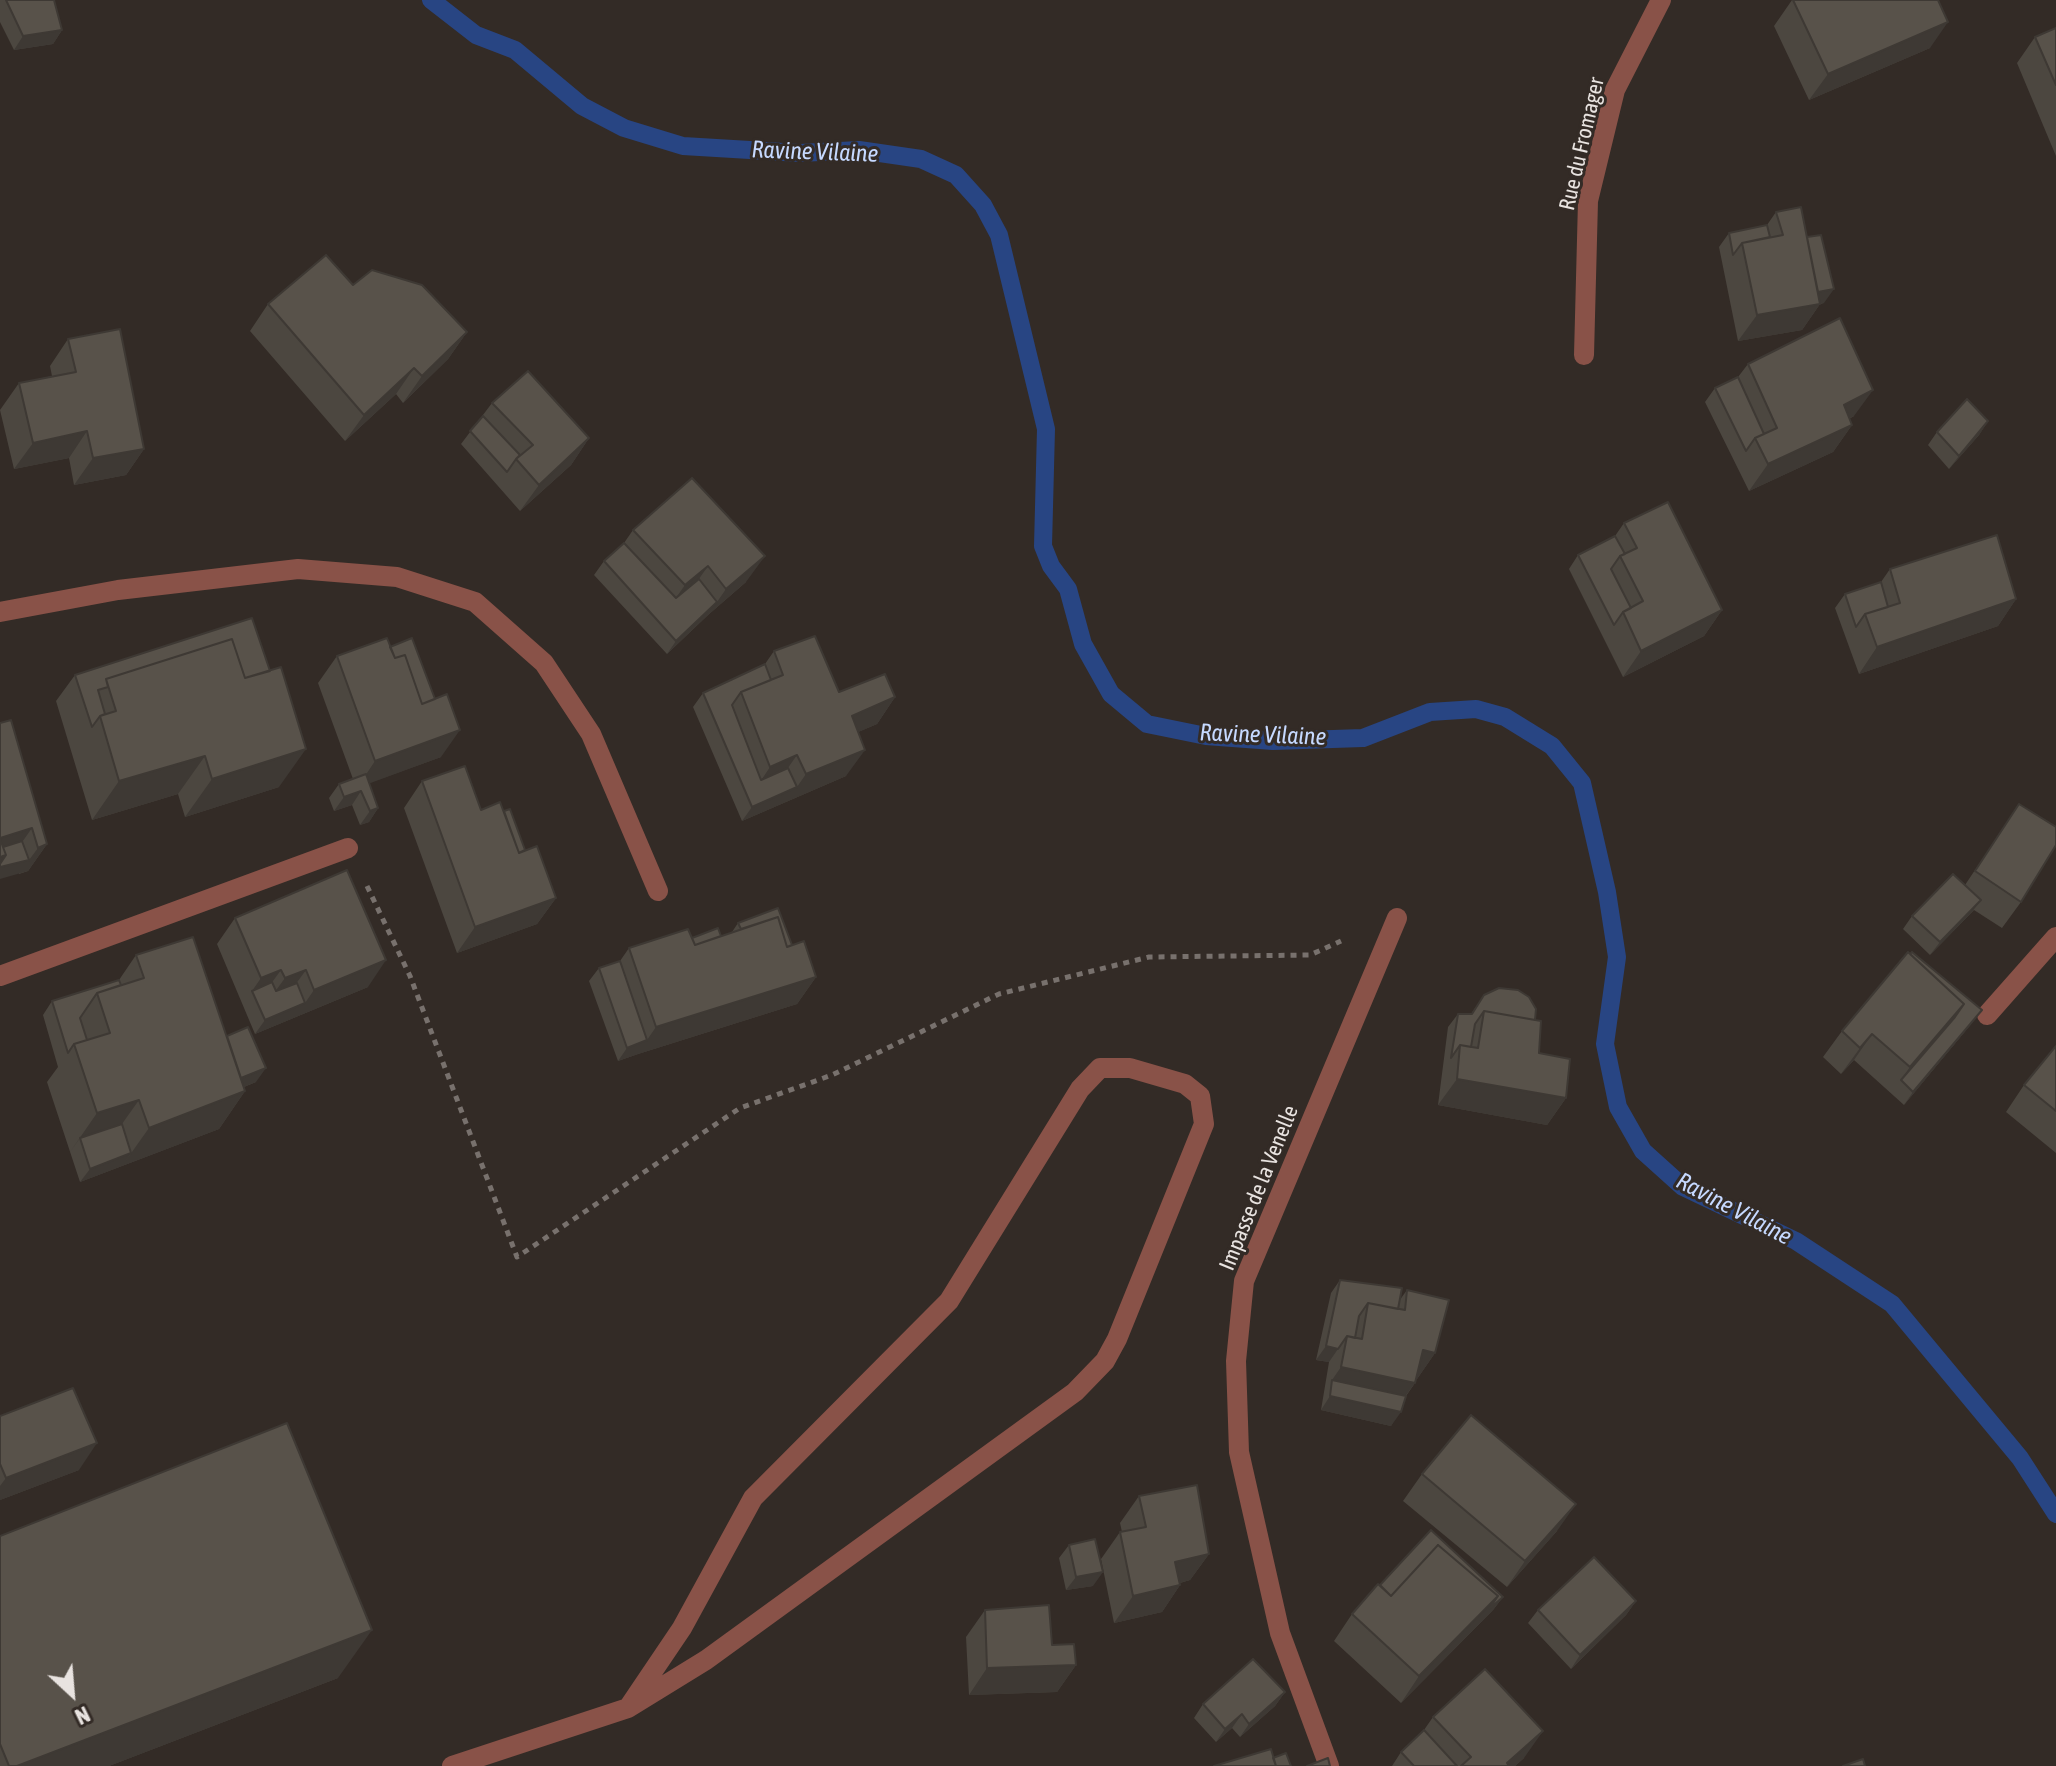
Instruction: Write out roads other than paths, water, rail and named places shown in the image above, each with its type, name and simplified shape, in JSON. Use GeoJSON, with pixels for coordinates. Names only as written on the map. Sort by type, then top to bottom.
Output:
{"type":"FeatureCollection","features":[{"type":"Feature","properties":{"kind":"street","name":"Rue du Fromager"},"geometry":{"type":"LineString","coordinates":[[1584,355],[1588,201],[1615,90],[1661,0]]}},
{"type":"Feature","properties":{"kind":"street"},"geometry":{"type":"LineString","coordinates":[[0,612],[118,590],[298,569],[397,577],[475,602],[544,663],[591,734],[658,891]]}},
{"type":"Feature","properties":{"kind":"street"},"geometry":{"type":"LineString","coordinates":[[0,976],[348,848]]}},
{"type":"Feature","properties":{"kind":"street","name":"Impasse de la Venelle"},"geometry":{"type":"LineString","coordinates":[[1329,1766],[1280,1633],[1239,1452],[1236,1361],[1244,1281],[1397,918]]}},
{"type":"Feature","properties":{"kind":"street"},"geometry":{"type":"LineString","coordinates":[[1987,1015],[2056,937]]}},
{"type":"Feature","properties":{"kind":"street"},"geometry":{"type":"LineString","coordinates":[[452,1766],[628,1708],[706,1660],[1075,1392],[1105,1361],[1204,1124],[1200,1096],[1185,1084],[1130,1068],[1100,1068],[1080,1089],[949,1301],[753,1498],[682,1628],[628,1708]]}},
{"type":"Feature","properties":{"kind":"waterway","name":"Ravine Vilaine"},"geometry":{"type":"LineString","coordinates":[[431,0],[476,35],[515,50],[582,106],[624,128],[683,146],[800,153],[859,150],[921,159],[956,175],[983,205],[999,235],[1046,429],[1043,546],[1051,566],[1068,589],[1083,644],[1111,694],[1147,724],[1206,736],[1273,741],[1363,738],[1430,712],[1476,709],[1505,717],[1552,746],[1582,783],[1607,892],[1617,957],[1605,1044],[1618,1107],[1643,1151],[1683,1187],[1796,1241],[1892,1304],[2020,1458],[2056,1514]]}}]}
